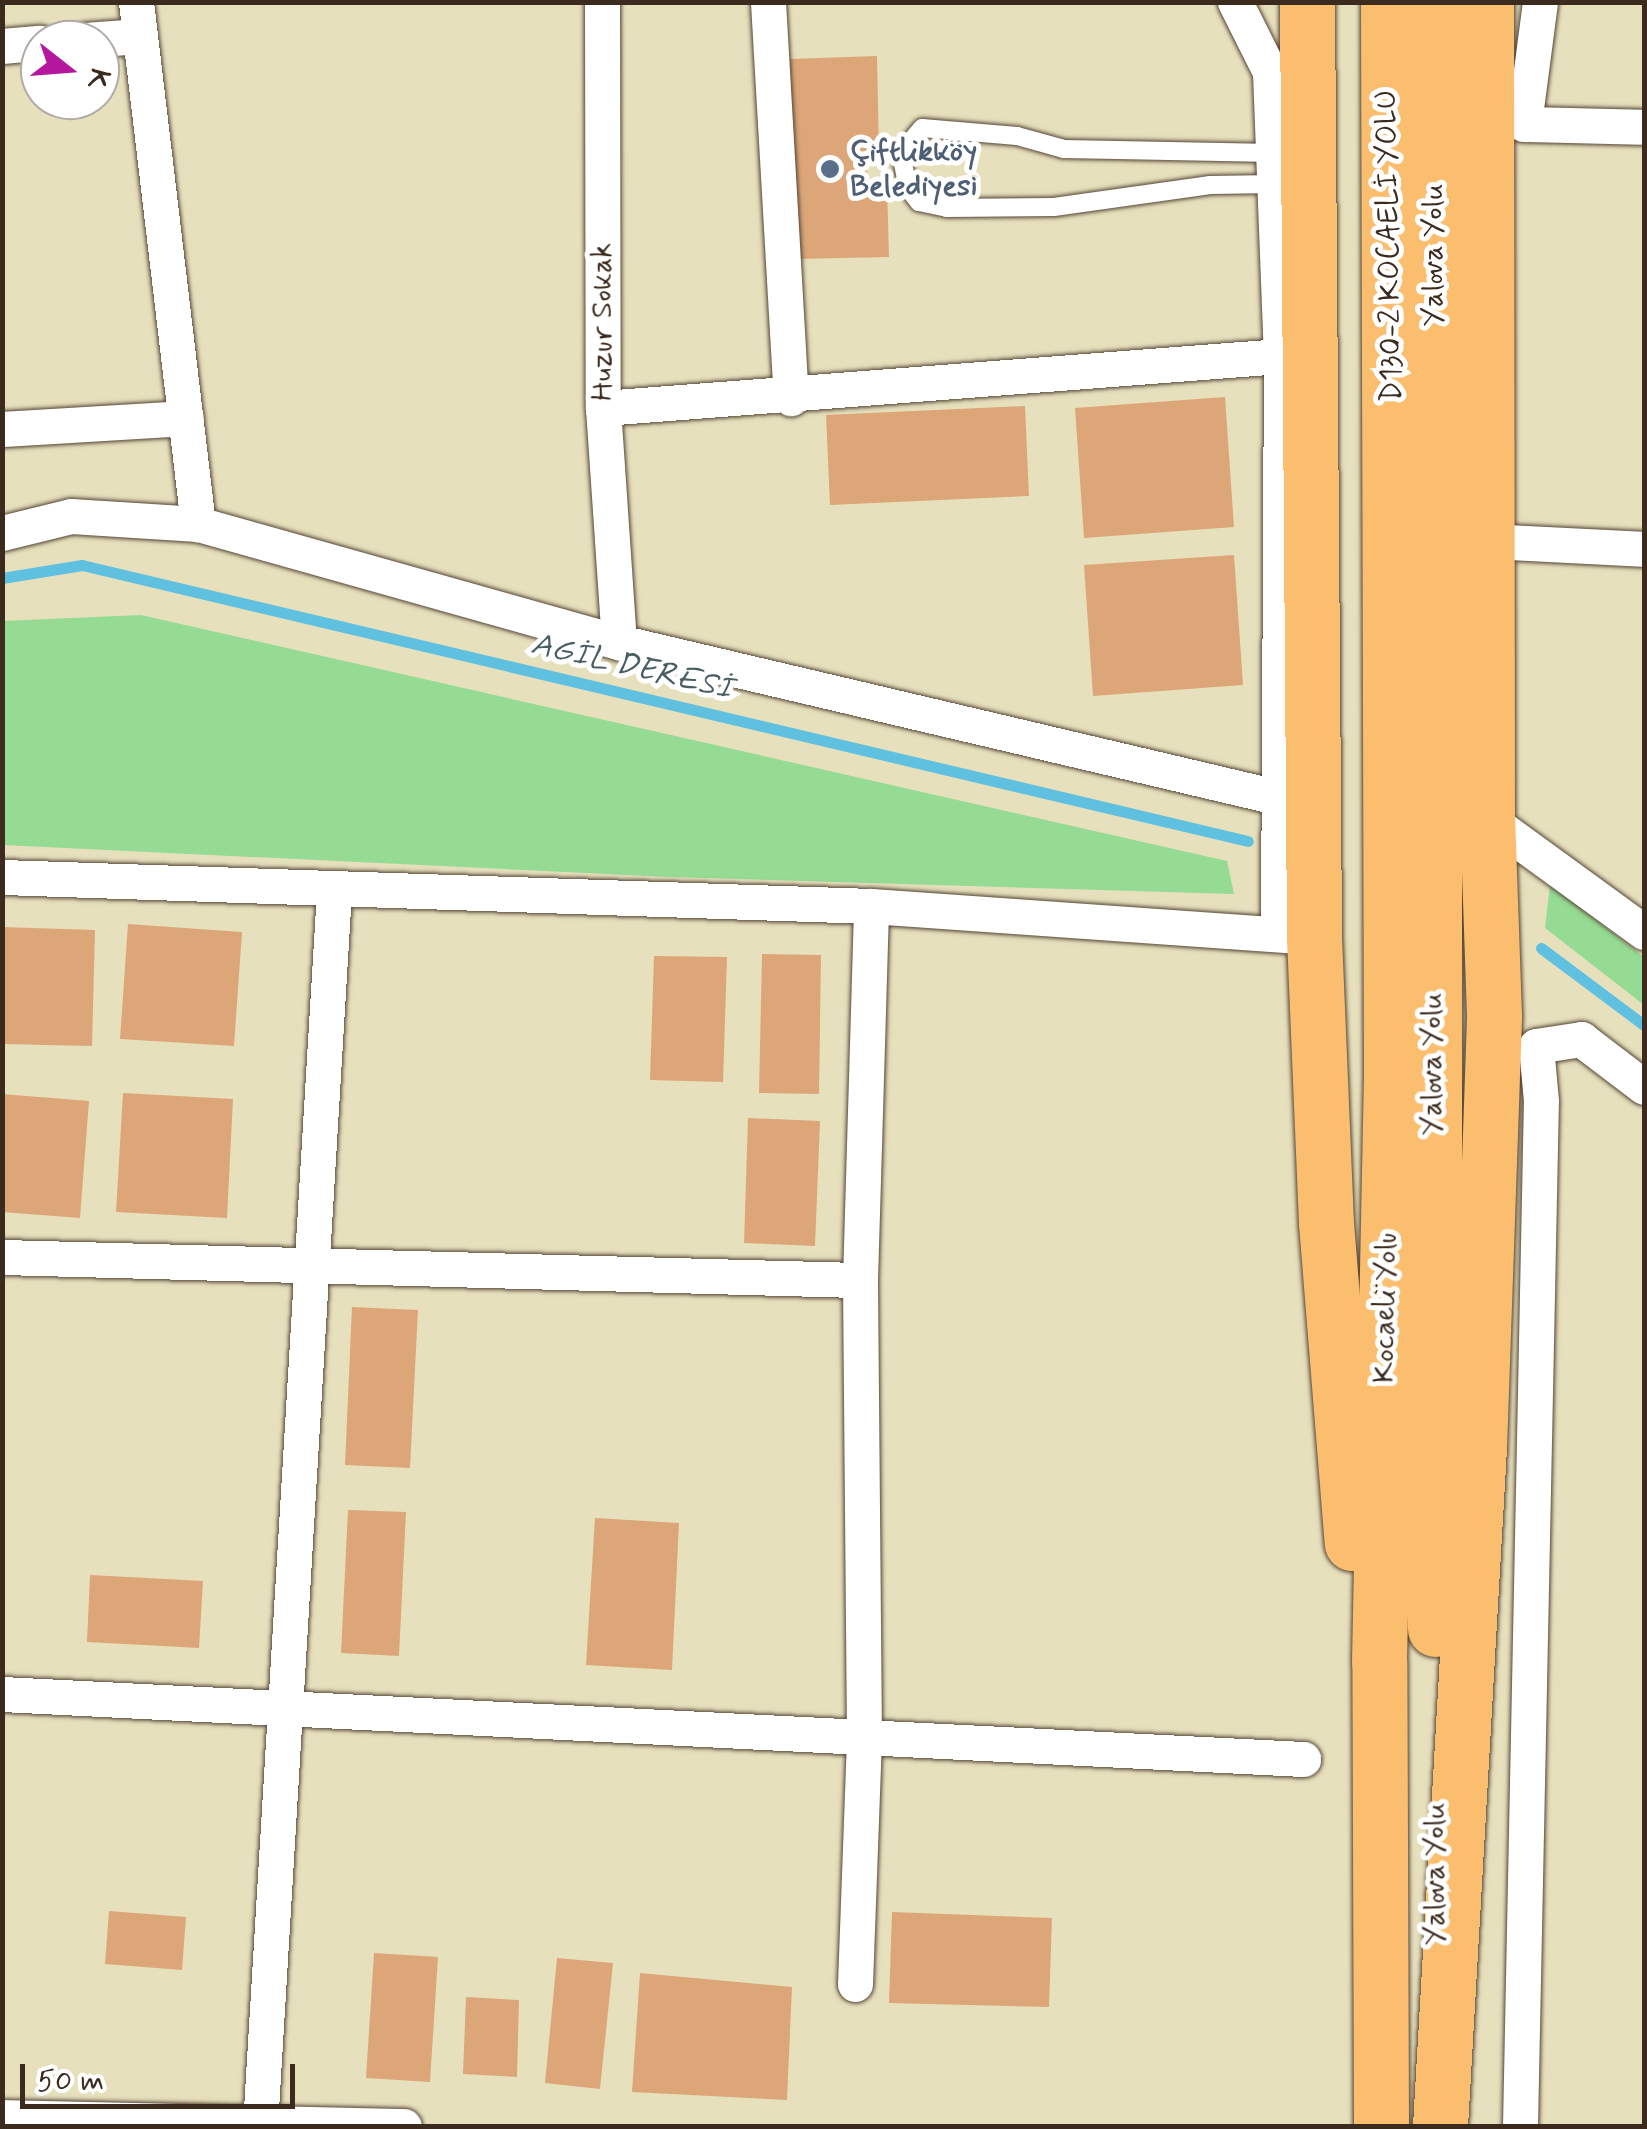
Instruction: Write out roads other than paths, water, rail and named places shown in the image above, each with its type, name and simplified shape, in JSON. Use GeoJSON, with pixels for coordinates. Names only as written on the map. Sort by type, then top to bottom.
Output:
{"type":"FeatureCollection","features":[{"type":"Feature","properties":{"kind":"highway"},"geometry":{"type":"LineString","coordinates":[[1307,2],[1296,935],[1343,1451],[1378,1765]]}},
{"type":"Feature","properties":{"kind":"highway","name":"D130-2 KOCAELİ YOLU"},"geometry":{"type":"LineString","coordinates":[[1388,2],[1414,484]]}},
{"type":"Feature","properties":{"kind":"highway","name":"Yalova Yolu"},"geometry":{"type":"LineString","coordinates":[[1432,2],[1414,484],[1439,2126]]}},
{"type":"Feature","properties":{"kind":"highway"},"geometry":{"type":"LineString","coordinates":[[1439,2126],[1480,1448],[1494,1015],[1487,818],[1486,2]]}},
{"type":"Feature","properties":{"kind":"highway","name":"Kocaeli̇ Yolu"},"geometry":{"type":"LineString","coordinates":[[1381,2126],[1378,1765],[1391,1075],[1414,484]]}},
{"type":"Feature","properties":{"kind":"street","name":"Huzur Sokak"},"geometry":{"type":"LineString","coordinates":[[602,2],[603,408],[619,642]]}},
{"type":"Feature","properties":{"kind":"street"},"geometry":{"type":"LineString","coordinates":[[768,2],[790,398]]}},
{"type":"Feature","properties":{"kind":"street"},"geometry":{"type":"LineString","coordinates":[[2,877],[334,893],[870,906],[1296,935],[1276,797],[1281,356],[1270,72],[1235,2]]}},
{"type":"Feature","properties":{"kind":"street"},"geometry":{"type":"LineString","coordinates":[[1540,2],[1524,124],[1644,126]]}},
{"type":"Feature","properties":{"kind":"street"},"geometry":{"type":"LineString","coordinates":[[138,19],[198,524]]}},
{"type":"Feature","properties":{"kind":"street"},"geometry":{"type":"LineString","coordinates":[[603,408],[790,398],[1281,356]]}},
{"type":"Feature","properties":{"kind":"street"},"geometry":{"type":"LineString","coordinates":[[2,429],[186,418]]}},
{"type":"Feature","properties":{"kind":"street"},"geometry":{"type":"LineString","coordinates":[[2,533],[71,516],[198,524],[619,642],[1276,797]]}},
{"type":"Feature","properties":{"kind":"street"},"geometry":{"type":"LineString","coordinates":[[1488,541],[1644,550]]}},
{"type":"Feature","properties":{"kind":"street"},"geometry":{"type":"LineString","coordinates":[[1487,818],[1644,932]]}},
{"type":"Feature","properties":{"kind":"street"},"geometry":{"type":"LineString","coordinates":[[260,2125],[334,893]]}},
{"type":"Feature","properties":{"kind":"street"},"geometry":{"type":"LineString","coordinates":[[855,1984],[864,1739],[860,1280],[870,906]]}},
{"type":"Feature","properties":{"kind":"street"},"geometry":{"type":"LineString","coordinates":[[1520,2126],[1540,1159],[1536,1046],[1581,1039],[1644,1086]]}},
{"type":"Feature","properties":{"kind":"street"},"geometry":{"type":"LineString","coordinates":[[2,1257],[860,1280]]}},
{"type":"Feature","properties":{"kind":"street"},"geometry":{"type":"LineString","coordinates":[[2,1694],[1302,1759]]}},
{"type":"Feature","properties":{"kind":"street"},"geometry":{"type":"LineString","coordinates":[[2,2116],[404,2126]]}},
{"type":"Feature","properties":{"kind":"lane"},"geometry":{"type":"LineString","coordinates":[[922,128],[1017,136],[1081,150],[1274,168],[1210,185],[1054,207],[947,208],[919,202],[908,188],[901,153],[922,128]]}},
{"type":"Feature","properties":{"kind":"waterway","name":"AGİL DERESİ"},"geometry":{"type":"LineString","coordinates":[[2,578],[82,565],[1248,841]]}},
{"type":"Feature","properties":{"kind":"waterway","name":"AGİL DERESİ"},"geometry":{"type":"LineString","coordinates":[[1541,948],[1644,1025]]}},
{"type":"Feature","properties":{"kind":"place","name":"Çiftlikköy Belediyesi"},"geometry":{"type":"Point","coordinates":[830,169]}}]}
